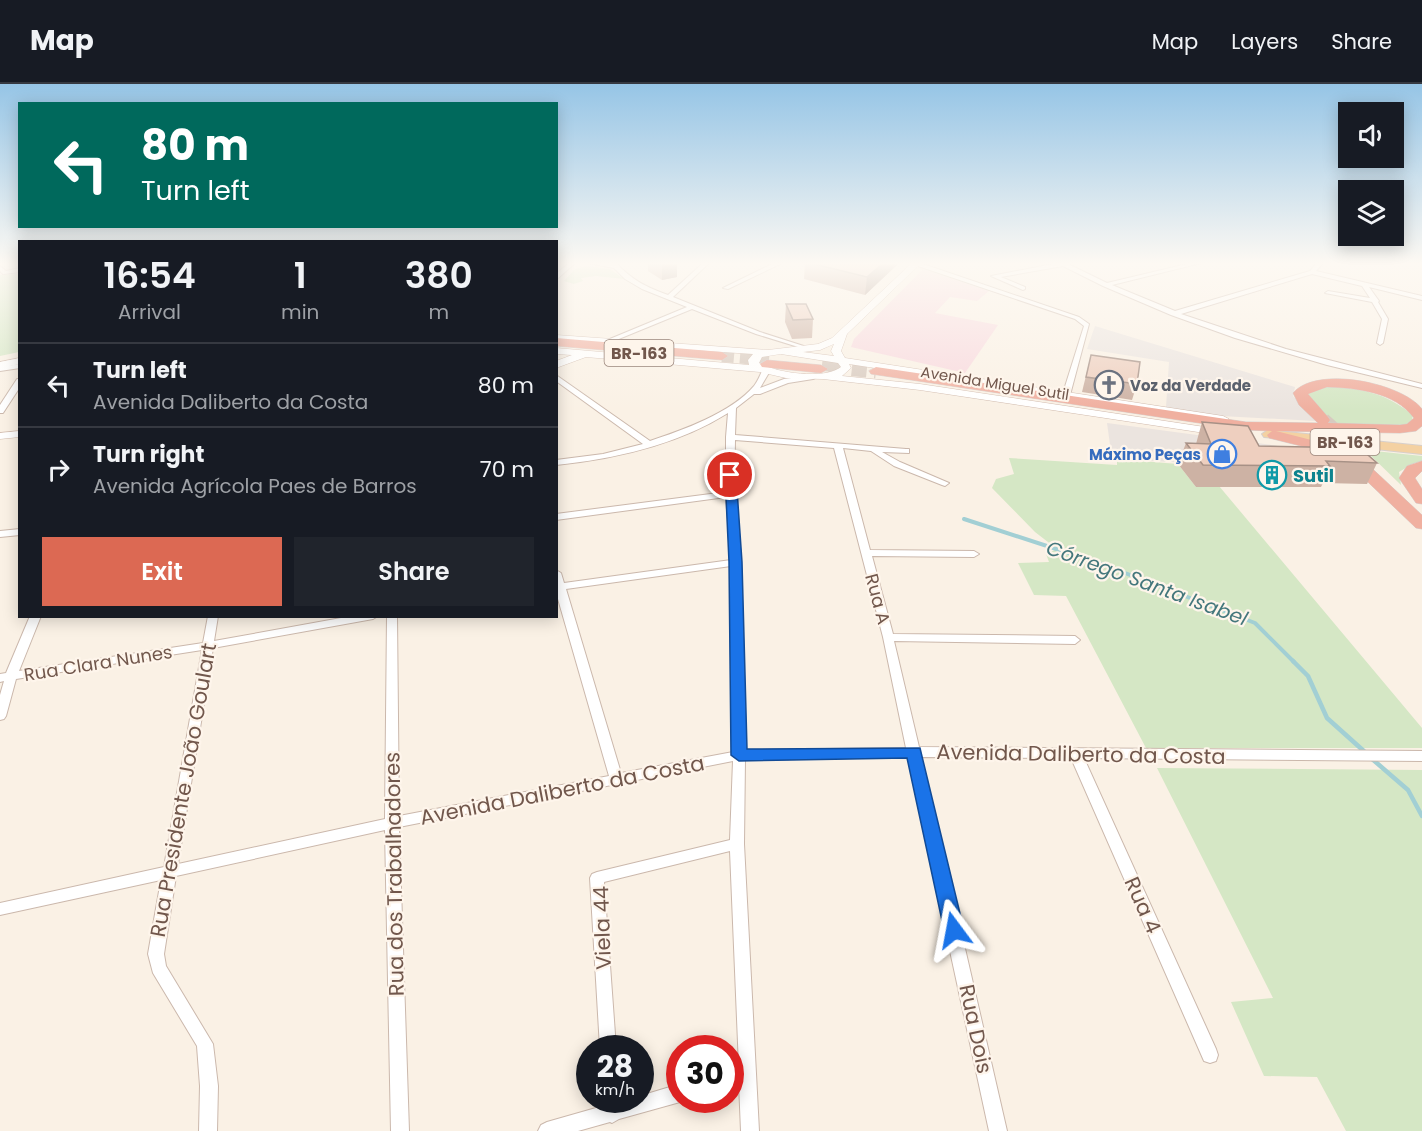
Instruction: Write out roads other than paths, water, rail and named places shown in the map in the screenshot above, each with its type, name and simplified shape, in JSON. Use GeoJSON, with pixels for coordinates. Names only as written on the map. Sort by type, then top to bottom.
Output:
{"type":"FeatureCollection","features":[{"type":"Feature","properties":{"kind":"highway","name":"BR-163"},"geometry":{"type":"LineString","coordinates":[[558,344],[721,358]]}},
{"type":"Feature","properties":{"kind":"highway"},"geometry":{"type":"LineString","coordinates":[[766,363],[821,372]]}},
{"type":"Feature","properties":{"kind":"highway","name":"BR-163"},"geometry":{"type":"LineString","coordinates":[[873,370],[1248,429]]}},
{"type":"Feature","properties":{"kind":"highway"},"geometry":{"type":"LineString","coordinates":[[1268,431],[1400,429],[1419,424],[1422,419],[1414,407],[1384,392],[1333,383],[1315,385],[1300,393],[1304,402],[1323,420]]}},
{"type":"Feature","properties":{"kind":"highway","name":"Avenida Miguel Sutil"},"geometry":{"type":"LineString","coordinates":[[1248,429],[1268,431]]}},
{"type":"Feature","properties":{"kind":"highway"},"geometry":{"type":"LineString","coordinates":[[1268,431],[1330,449],[1356,462],[1422,524]]}},
{"type":"Feature","properties":{"kind":"highway"},"geometry":{"type":"LineString","coordinates":[[1363,456],[1422,512]]}},
{"type":"Feature","properties":{"kind":"highway"},"geometry":{"type":"LineString","coordinates":[[1422,466],[1413,469],[1407,478],[1408,484],[1422,499]]}},
{"type":"Feature","properties":{"kind":"main road","name":"Avenida Miguel Sutil"},"geometry":{"type":"LineString","coordinates":[[1268,431],[1422,442]]}},
{"type":"Feature","properties":{"kind":"main road","name":"Avenida Miguel Sutil"},"geometry":{"type":"LineString","coordinates":[[1268,431],[1422,450]]}},
{"type":"Feature","properties":{"kind":"street"},"geometry":{"type":"LineString","coordinates":[[607,342],[680,312]]}},
{"type":"Feature","properties":{"kind":"street"},"geometry":{"type":"LineString","coordinates":[[704,312],[758,333],[810,349]]}},
{"type":"Feature","properties":{"kind":"street"},"geometry":{"type":"LineString","coordinates":[[558,364],[570,356],[585,354],[766,363],[783,352],[810,349],[827,344],[842,334],[865,312]]}},
{"type":"Feature","properties":{"kind":"street"},"geometry":{"type":"LineString","coordinates":[[1059,312],[1077,318],[1087,325],[1067,393]]}},
{"type":"Feature","properties":{"kind":"street"},"geometry":{"type":"LineString","coordinates":[[1168,312],[1311,359],[1422,386]]}},
{"type":"Feature","properties":{"kind":"street"},"geometry":{"type":"LineString","coordinates":[[1173,314],[1180,312]]}},
{"type":"Feature","properties":{"kind":"street"},"geometry":{"type":"LineString","coordinates":[[1380,343],[1385,319],[1381,312]]}},
{"type":"Feature","properties":{"kind":"street"},"geometry":{"type":"LineString","coordinates":[[558,463],[603,457],[649,444],[700,425],[732,408],[762,384],[766,363],[776,343],[758,333]]}},
{"type":"Feature","properties":{"kind":"street"},"geometry":{"type":"LineString","coordinates":[[746,398],[769,386],[821,372],[845,371],[837,348],[842,334]]}},
{"type":"Feature","properties":{"kind":"street"},"geometry":{"type":"LineString","coordinates":[[558,338],[607,342],[766,363]]}},
{"type":"Feature","properties":{"kind":"street"},"geometry":{"type":"LineString","coordinates":[[837,348],[873,370]]}},
{"type":"Feature","properties":{"kind":"street"},"geometry":{"type":"LineString","coordinates":[[558,352],[570,356]]}},
{"type":"Feature","properties":{"kind":"street","name":"Avenida Miguel Sutil"},"geometry":{"type":"LineString","coordinates":[[783,352],[841,360],[873,370],[1067,393],[1203,416],[1248,429]]}},
{"type":"Feature","properties":{"kind":"street"},"geometry":{"type":"LineString","coordinates":[[0,364],[18,361]]}},
{"type":"Feature","properties":{"kind":"street"},"geometry":{"type":"LineString","coordinates":[[0,369],[18,366]]}},
{"type":"Feature","properties":{"kind":"street","name":"Avenida Miguel Sutil"},"geometry":{"type":"LineString","coordinates":[[821,372],[1199,430],[1248,429]]}},
{"type":"Feature","properties":{"kind":"street"},"geometry":{"type":"LineString","coordinates":[[558,378],[649,444]]}},
{"type":"Feature","properties":{"kind":"street"},"geometry":{"type":"LineString","coordinates":[[0,411],[18,384]]}},
{"type":"Feature","properties":{"kind":"street"},"geometry":{"type":"LineString","coordinates":[[732,408],[730,494],[736,562],[739,755],[737,844],[750,1131]]}},
{"type":"Feature","properties":{"kind":"street"},"geometry":{"type":"LineString","coordinates":[[0,436],[18,434]]}},
{"type":"Feature","properties":{"kind":"street"},"geometry":{"type":"LineString","coordinates":[[730,437],[906,451]]}},
{"type":"Feature","properties":{"kind":"street","name":"Rua A"},"geometry":{"type":"LineString","coordinates":[[838,446],[888,637],[914,752]]}},
{"type":"Feature","properties":{"kind":"street"},"geometry":{"type":"LineString","coordinates":[[872,449],[897,464],[945,483]]}},
{"type":"Feature","properties":{"kind":"street"},"geometry":{"type":"LineString","coordinates":[[558,518],[730,494]]}},
{"type":"Feature","properties":{"kind":"street"},"geometry":{"type":"LineString","coordinates":[[0,534],[18,532]]}},
{"type":"Feature","properties":{"kind":"street"},"geometry":{"type":"LineString","coordinates":[[866,554],[974,555]]}},
{"type":"Feature","properties":{"kind":"street"},"geometry":{"type":"LineString","coordinates":[[616,778],[558,587],[736,562]]}},
{"type":"Feature","properties":{"kind":"street"},"geometry":{"type":"LineString","coordinates":[[0,716],[5,677],[35,618]]}},
{"type":"Feature","properties":{"kind":"street","name":"Rua Presidente João Goulart"},"geometry":{"type":"LineString","coordinates":[[208,1131],[209,1086],[205,1044],[159,968],[156,954],[213,618]]}},
{"type":"Feature","properties":{"kind":"street","name":"Rua Clara Nunes"},"geometry":{"type":"LineString","coordinates":[[5,677],[207,646],[362,618]]}},
{"type":"Feature","properties":{"kind":"street","name":"Rua dos Trabalhadores"},"geometry":{"type":"LineString","coordinates":[[392,618],[392,823],[400,1131]]}},
{"type":"Feature","properties":{"kind":"street"},"geometry":{"type":"LineString","coordinates":[[888,637],[1075,640]]}},
{"type":"Feature","properties":{"kind":"street","name":"Avenida Daliberto da Costa"},"geometry":{"type":"LineString","coordinates":[[0,909],[392,823],[739,755],[914,752],[1422,756]]}},
{"type":"Feature","properties":{"kind":"street","name":"Rua Dois"},"geometry":{"type":"LineString","coordinates":[[914,752],[998,1131]]}},
{"type":"Feature","properties":{"kind":"street","name":"Rua 4"},"geometry":{"type":"LineString","coordinates":[[1076,755],[1210,1055]]}},
{"type":"Feature","properties":{"kind":"street","name":"Viela 44"},"geometry":{"type":"LineString","coordinates":[[607,1035],[597,878],[737,844]]}},
{"type":"Feature","properties":{"kind":"street"},"geometry":{"type":"LineString","coordinates":[[744,1073],[748,1072]]}},
{"type":"Feature","properties":{"kind":"street"},"geometry":{"type":"LineString","coordinates":[[547,1131],[595,1113]]}},
{"type":"Feature","properties":{"kind":"waterway","name":"Córrego Santa Isabel"},"geometry":{"type":"LineString","coordinates":[[964,519],[1099,563],[1255,623],[1308,676],[1327,718],[1366,753]]}},
{"type":"Feature","properties":{"kind":"waterway","name":"Córrego Santa Isabel"},"geometry":{"type":"LineString","coordinates":[[1371,758],[1408,790],[1422,816]]}},
{"type":"Feature","properties":{"kind":"tunnel"},"geometry":{"type":"LineString","coordinates":[[722,356],[769,360]]}},
{"type":"Feature","properties":{"kind":"tunnel"},"geometry":{"type":"LineString","coordinates":[[822,365],[843,367]]}},
{"type":"Feature","properties":{"kind":"tunnel"},"geometry":{"type":"LineString","coordinates":[[829,366],[876,371]]}},
{"type":"Feature","properties":{"kind":"tunnel"},"geometry":{"type":"LineString","coordinates":[[1323,420],[1363,456]]}},
{"type":"Feature","properties":{"kind":"place","name":"Voz da Verdade"},"geometry":{"type":"Point","coordinates":[1109,385]}},
{"type":"Feature","properties":{"kind":"place","name":"Máximo Peças"},"geometry":{"type":"Point","coordinates":[1222,454]}},
{"type":"Feature","properties":{"kind":"place","name":"Sutil"},"geometry":{"type":"Point","coordinates":[1272,475]}}]}
